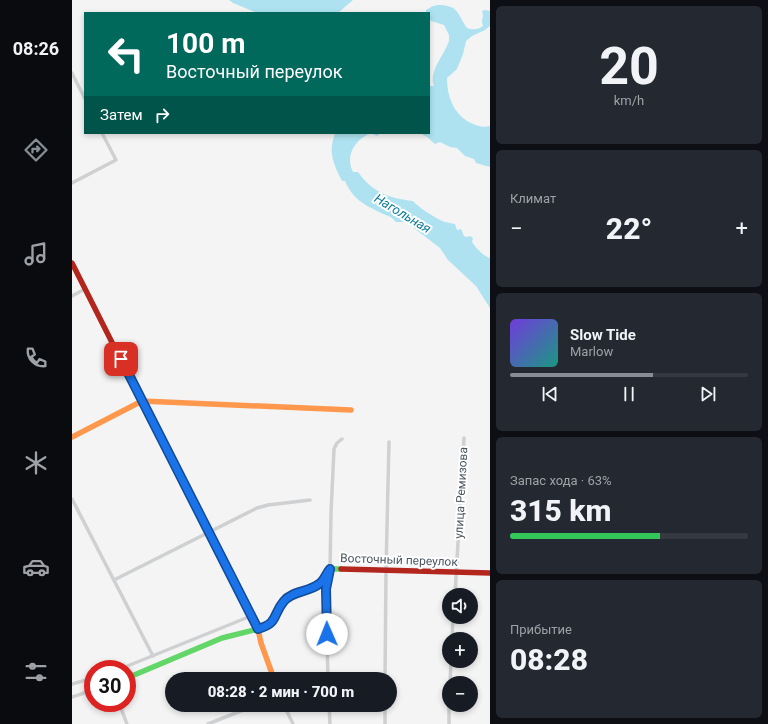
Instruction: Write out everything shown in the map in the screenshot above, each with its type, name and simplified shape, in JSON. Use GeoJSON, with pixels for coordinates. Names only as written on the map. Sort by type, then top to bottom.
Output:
{"type":"FeatureCollection","features":[{"type":"Feature","properties":{"kind":"street"},"geometry":{"type":"LineString","coordinates":[[72,73],[84,97]]}},
{"type":"Feature","properties":{"kind":"street"},"geometry":{"type":"LineString","coordinates":[[72,183],[116,160],[103,134]]}},
{"type":"Feature","properties":{"kind":"street"},"geometry":{"type":"LineString","coordinates":[[72,263],[258,629],[261,644],[271,672]]}},
{"type":"Feature","properties":{"kind":"street"},"geometry":{"type":"LineString","coordinates":[[72,296],[85,289]]}},
{"type":"Feature","properties":{"kind":"street"},"geometry":{"type":"LineString","coordinates":[[72,437],[142,401],[351,410]]}},
{"type":"Feature","properties":{"kind":"street","name":"улица Ремизова"},"geometry":{"type":"LineString","coordinates":[[455,588],[464,438]]}},
{"type":"Feature","properties":{"kind":"street"},"geometry":{"type":"LineString","coordinates":[[328,672],[326,595],[330,569],[334,449],[337,443],[342,439]]}},
{"type":"Feature","properties":{"kind":"street"},"geometry":{"type":"LineString","coordinates":[[385,672],[388,442]]}},
{"type":"Feature","properties":{"kind":"street"},"geometry":{"type":"LineString","coordinates":[[72,499],[153,656]]}},
{"type":"Feature","properties":{"kind":"street"},"geometry":{"type":"LineString","coordinates":[[114,580],[257,508],[268,505],[310,500]]}},
{"type":"Feature","properties":{"kind":"street","name":"Восточный переулок"},"geometry":{"type":"LineString","coordinates":[[136,674],[222,638],[266,627],[272,623],[285,599],[291,595],[321,583],[330,569],[490,573]]}},
{"type":"Feature","properties":{"kind":"street"},"geometry":{"type":"LineString","coordinates":[[136,663],[251,616]]}},
{"type":"Feature","properties":{"kind":"street"},"geometry":{"type":"LineString","coordinates":[[72,684],[84,681]]}},
{"type":"Feature","properties":{"kind":"street"},"geometry":{"type":"LineString","coordinates":[[72,697],[84,693]]}},
{"type":"Feature","properties":{"kind":"street"},"geometry":{"type":"LineString","coordinates":[[122,712],[127,724]]}},
{"type":"Feature","properties":{"kind":"street"},"geometry":{"type":"LineString","coordinates":[[208,724],[238,712]]}},
{"type":"Feature","properties":{"kind":"street"},"geometry":{"type":"LineString","coordinates":[[287,712],[293,724]]}},
{"type":"Feature","properties":{"kind":"street"},"geometry":{"type":"LineString","coordinates":[[329,712],[330,724]]}},
{"type":"Feature","properties":{"kind":"street"},"geometry":{"type":"LineString","coordinates":[[385,712],[385,724]]}},
{"type":"Feature","properties":{"kind":"street"},"geometry":{"type":"LineString","coordinates":[[449,712],[449,724]]}},
{"type":"Feature","properties":{"kind":"water"},"geometry":{"type":"Polygon","coordinates":[[[229,0],[353,0],[339,12],[255,12],[229,0]]]}},
{"type":"Feature","properties":{"kind":"water"},"geometry":{"type":"Polygon","coordinates":[[[445,5],[454,9],[457,11],[467,28],[471,29],[477,29],[483,26],[482,11],[490,11],[490,26],[466,41],[457,69],[447,78],[447,85],[453,105],[465,120],[483,127],[490,126],[490,167],[476,163],[474,159],[465,156],[457,148],[450,147],[440,142],[435,144],[422,134],[430,134],[430,86],[434,86],[433,75],[435,69],[449,41],[449,35],[444,25],[431,21],[430,12],[426,12],[426,10],[433,6],[445,5]]]}},
{"type":"Feature","properties":{"kind":"water","name":"Нагольная"},"geometry":{"type":"Polygon","coordinates":[[[335,134],[369,134],[360,140],[353,149],[350,160],[353,172],[358,172],[376,190],[389,196],[413,201],[423,210],[438,219],[455,224],[457,230],[461,229],[464,236],[470,236],[473,238],[472,242],[476,247],[482,254],[490,258],[490,308],[476,286],[448,260],[440,248],[406,222],[396,222],[390,216],[366,205],[354,195],[345,181],[342,181],[336,169],[333,160],[332,144],[335,134]]]}},
{"type":"Feature","properties":{"kind":"traffic: fast"},"geometry":{"type":"LineString","coordinates":[[136,674],[222,638],[266,627],[272,621],[285,599],[293,594],[319,584],[330,569],[341,569]]}},
{"type":"Feature","properties":{"kind":"traffic: slow"},"geometry":{"type":"LineString","coordinates":[[72,437],[142,401],[351,410]]}},
{"type":"Feature","properties":{"kind":"traffic: slow"},"geometry":{"type":"LineString","coordinates":[[145,408],[258,629],[261,643],[271,672]]}},
{"type":"Feature","properties":{"kind":"traffic: jam"},"geometry":{"type":"LineString","coordinates":[[72,263],[145,408]]}},
{"type":"Feature","properties":{"kind":"traffic: jam"},"geometry":{"type":"LineString","coordinates":[[341,569],[490,573]]}},
{"type":"Feature","properties":{"kind":"route"},"geometry":{"type":"LineString","coordinates":[[121,359],[258,629],[266,627],[272,623],[285,599],[291,595],[321,583],[330,569],[326,589],[327,634]]}}]}
